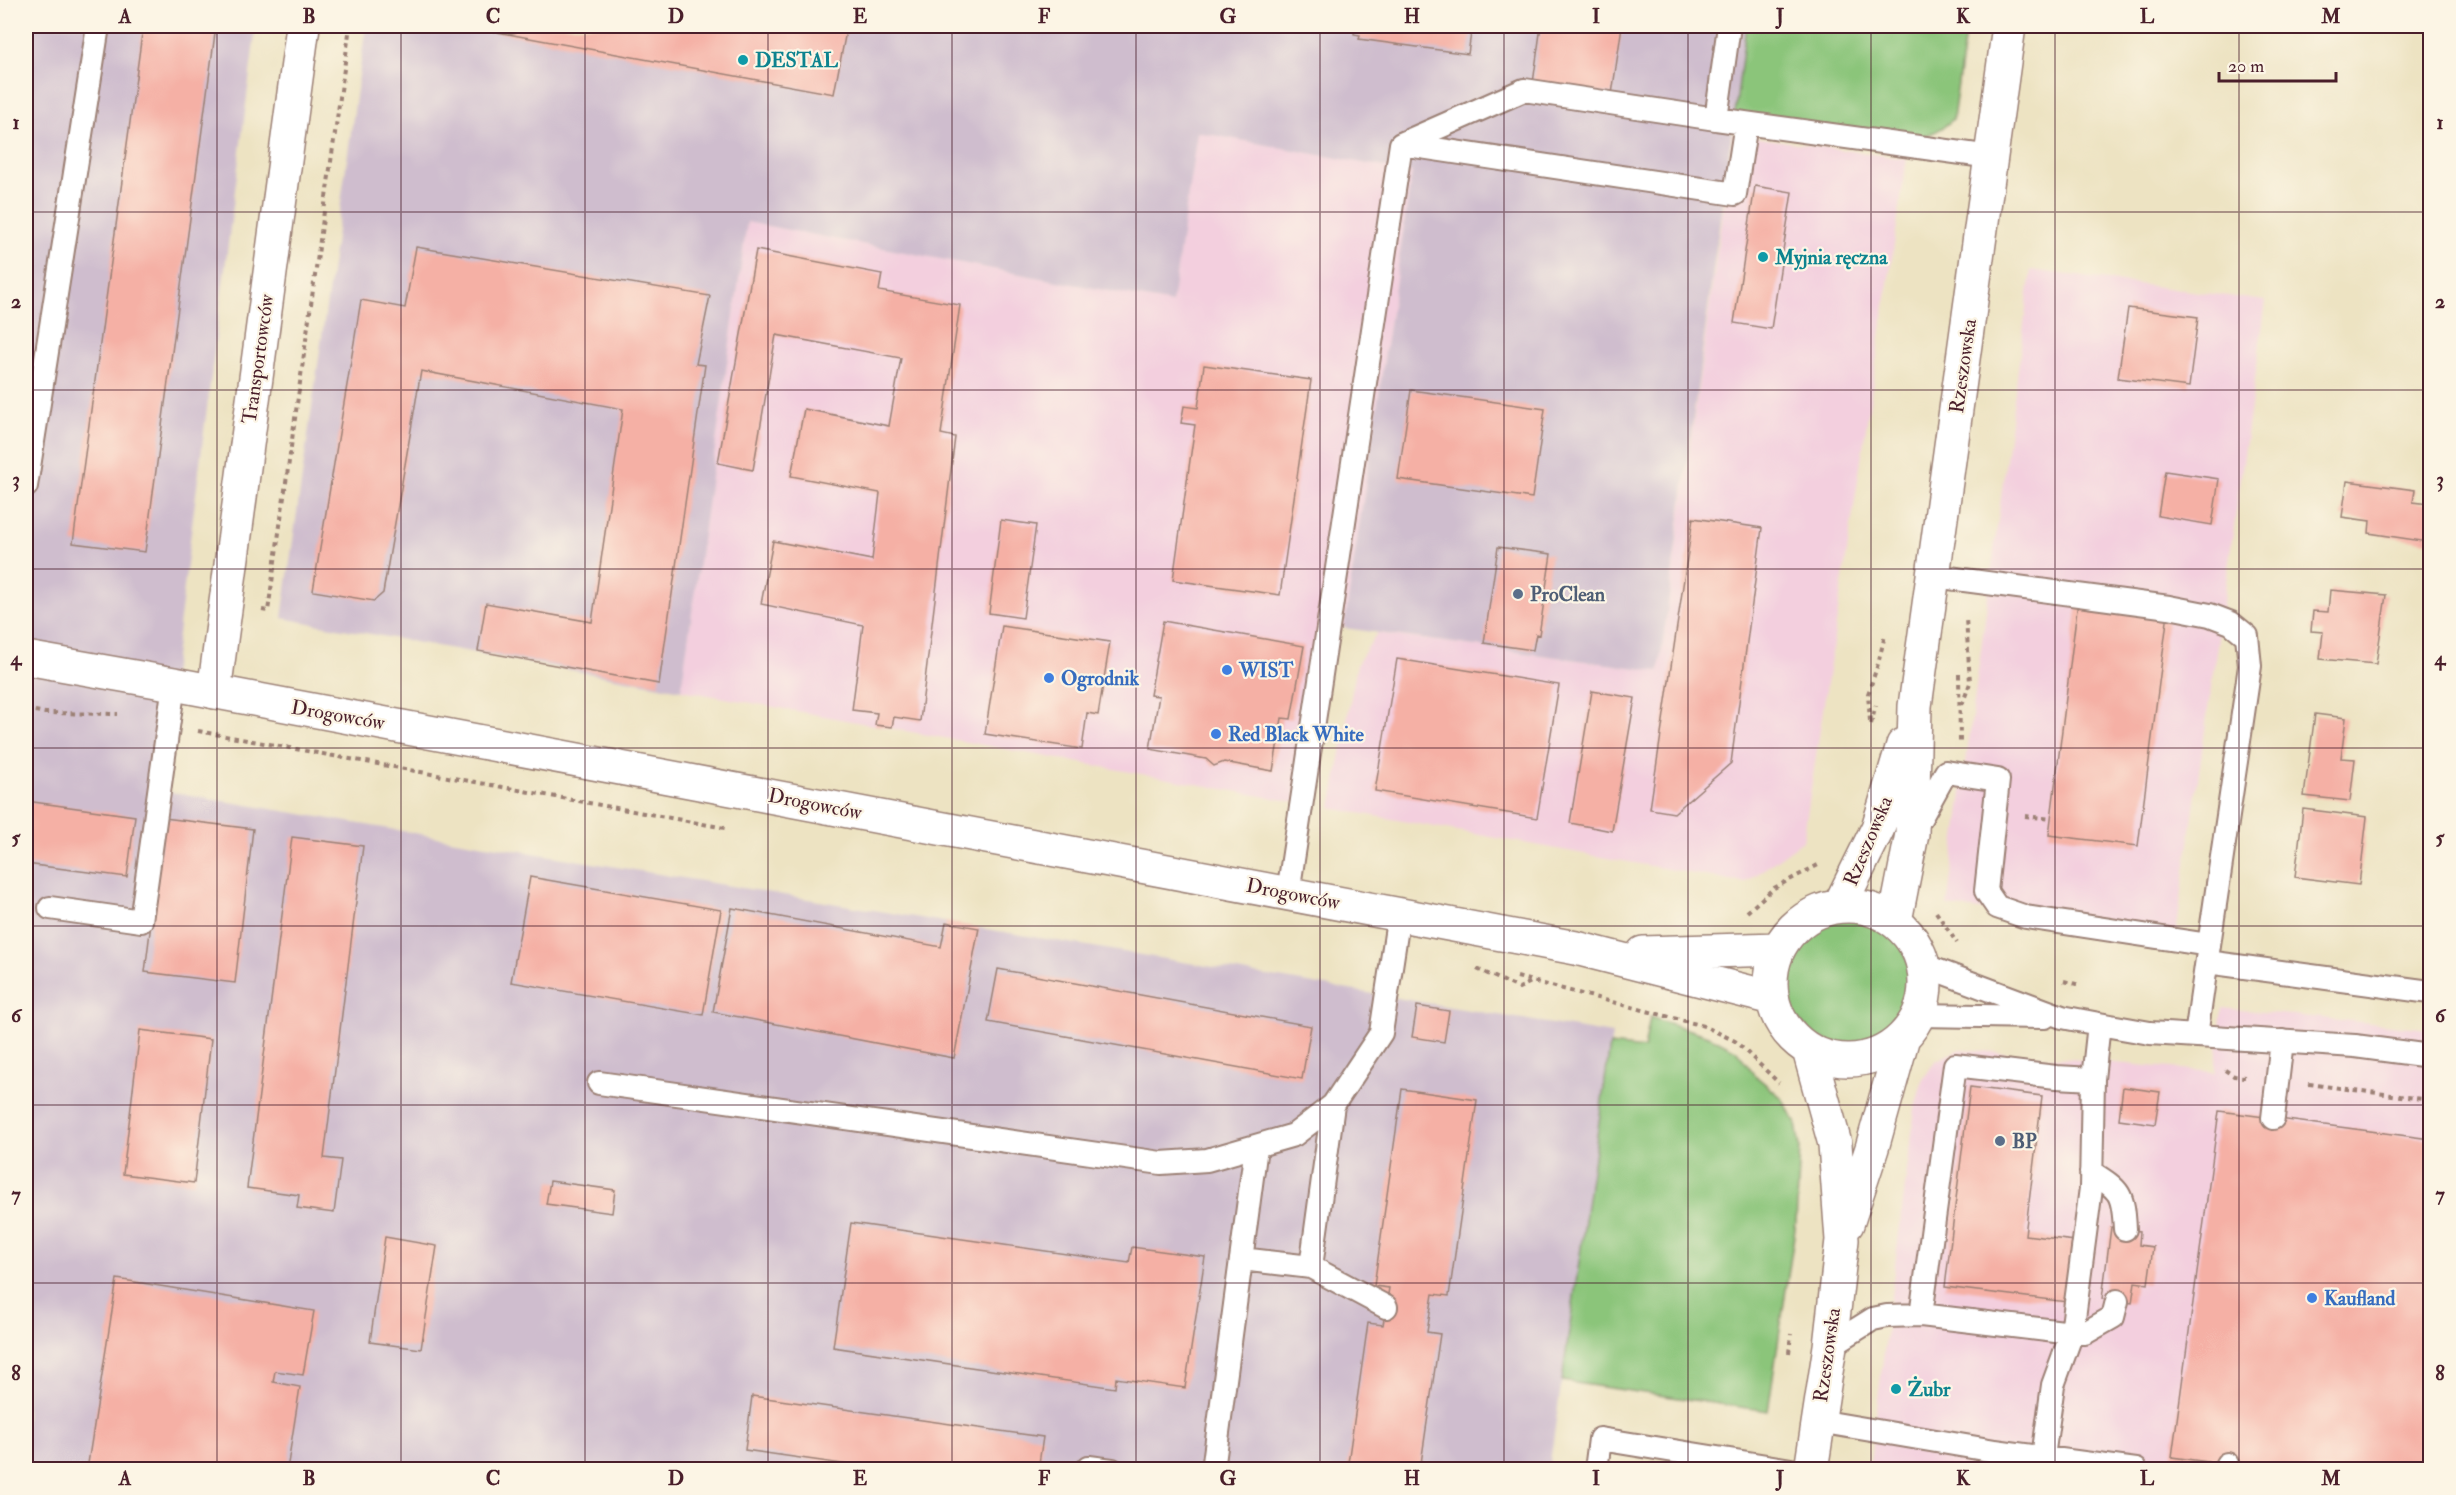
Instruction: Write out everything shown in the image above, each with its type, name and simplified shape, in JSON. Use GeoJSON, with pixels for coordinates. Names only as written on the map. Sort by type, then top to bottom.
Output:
{"type":"FeatureCollection","features":[{"type":"Feature","properties":{"kind":"street","name":"Transportowców"},"geometry":{"type":"LineString","coordinates":[[214,692],[303,26]]}},
{"type":"Feature","properties":{"kind":"street","name":"Rzeszowska"},"geometry":{"type":"LineString","coordinates":[[1895,921],[1912,834],[1915,706],[2009,26]]}},
{"type":"Feature","properties":{"kind":"street","name":"Drogowców"},"geometry":{"type":"LineString","coordinates":[[26,658],[1288,892],[1605,954],[1772,998]]}},
{"type":"Feature","properties":{"kind":"street","name":"Rzeszowska"},"geometry":{"type":"LineString","coordinates":[[1840,905],[1878,828],[1915,706]]}},
{"type":"Feature","properties":{"kind":"street"},"geometry":{"type":"LineString","coordinates":[[1840,905],[1873,909],[1895,921],[1913,941],[1923,965],[1925,990],[1910,1026],[1884,1051],[1869,1057],[1854,1060],[1835,1059],[1809,1050],[1790,1035],[1780,1020],[1772,998],[1772,966],[1778,949],[1795,925],[1811,914],[1840,905]]}},
{"type":"Feature","properties":{"kind":"street","name":"Drogowców"},"geometry":{"type":"LineString","coordinates":[[1605,954],[1778,949]]}},
{"type":"Feature","properties":{"kind":"street","name":"Rzeszowska"},"geometry":{"type":"LineString","coordinates":[[1842,1240],[1910,1026]]}},
{"type":"Feature","properties":{"kind":"street","name":"Rzeszowska"},"geometry":{"type":"LineString","coordinates":[[1809,1050],[1835,1144],[1842,1240],[1830,1346],[1811,1470]]}},
{"type":"Feature","properties":{"kind":"lane"},"geometry":{"type":"LineString","coordinates":[[26,486],[98,26]]}},
{"type":"Feature","properties":{"kind":"lane"},"geometry":{"type":"LineString","coordinates":[[1716,119],[1729,26]]}},
{"type":"Feature","properties":{"kind":"lane"},"geometry":{"type":"LineString","coordinates":[[1401,144],[1524,90],[1716,119],[1991,156]]}},
{"type":"Feature","properties":{"kind":"lane"},"geometry":{"type":"LineString","coordinates":[[1401,144],[1735,194],[1746,123]]}},
{"type":"Feature","properties":{"kind":"lane"},"geometry":{"type":"LineString","coordinates":[[1288,892],[1401,144]]}},
{"type":"Feature","properties":{"kind":"lane"},"geometry":{"type":"LineString","coordinates":[[1934,576],[2180,609],[2210,615],[2231,623],[2247,636],[2250,666],[2196,1036]]}},
{"type":"Feature","properties":{"kind":"lane"},"geometry":{"type":"LineString","coordinates":[[50,908],[141,921],[174,684]]}},
{"type":"Feature","properties":{"kind":"lane"},"geometry":{"type":"LineString","coordinates":[[1912,834],[1946,772],[1998,780],[1986,891],[1996,907],[2025,926],[2208,953],[2430,992]]}},
{"type":"Feature","properties":{"kind":"lane"},"geometry":{"type":"LineString","coordinates":[[600,1083],[1161,1163],[1208,1160],[1294,1135],[1333,1105],[1380,1033],[1399,914]]}},
{"type":"Feature","properties":{"kind":"lane"},"geometry":{"type":"LineString","coordinates":[[1923,965],[2062,1017],[2099,1024],[2150,1033],[2355,1046],[2430,1056]]}},
{"type":"Feature","properties":{"kind":"lane"},"geometry":{"type":"LineString","coordinates":[[1910,1026],[2062,1017]]}},
{"type":"Feature","properties":{"kind":"lane"},"geometry":{"type":"LineString","coordinates":[[2043,1457],[2052,1384],[2073,1333],[2091,1172],[2093,1079],[2099,1024]]}},
{"type":"Feature","properties":{"kind":"lane"},"geometry":{"type":"LineString","coordinates":[[2273,1118],[2282,1041]]}},
{"type":"Feature","properties":{"kind":"lane"},"geometry":{"type":"LineString","coordinates":[[1922,1316],[1955,1065],[2093,1079]]}},
{"type":"Feature","properties":{"kind":"lane"},"geometry":{"type":"LineString","coordinates":[[1311,1267],[1333,1105]]}},
{"type":"Feature","properties":{"kind":"lane"},"geometry":{"type":"LineString","coordinates":[[1214,1470],[1256,1147]]}},
{"type":"Feature","properties":{"kind":"lane"},"geometry":{"type":"LineString","coordinates":[[2091,1172],[2119,1192],[2124,1203],[2125,1229]]}},
{"type":"Feature","properties":{"kind":"lane"},"geometry":{"type":"LineString","coordinates":[[1241,1259],[1311,1267],[1386,1306]]}},
{"type":"Feature","properties":{"kind":"lane"},"geometry":{"type":"LineString","coordinates":[[1830,1346],[1873,1319],[1887,1316],[1922,1316],[2085,1333],[2113,1317],[2117,1301]]}},
{"type":"Feature","properties":{"kind":"lane"},"geometry":{"type":"LineString","coordinates":[[1818,1421],[2136,1470]]}},
{"type":"Feature","properties":{"kind":"lane"},"geometry":{"type":"LineString","coordinates":[[1596,1470],[1600,1439],[1702,1463],[1791,1470]]}},
{"type":"Feature","properties":{"kind":"lane"},"geometry":{"type":"LineString","coordinates":[[1088,1470],[1089,1467],[1112,1470]]}},
{"type":"Feature","properties":{"kind":"path"},"geometry":{"type":"LineString","coordinates":[[257,609],[267,611],[350,26]]}},
{"type":"Feature","properties":{"kind":"path"},"geometry":{"type":"LineString","coordinates":[[26,709],[45,713],[123,714],[168,723]]}},
{"type":"Feature","properties":{"kind":"path"},"geometry":{"type":"LineString","coordinates":[[2039,818],[2051,819]]}},
{"type":"Feature","properties":{"kind":"path"},"geometry":{"type":"LineString","coordinates":[[1740,917],[1774,888],[1827,859]]}},
{"type":"Feature","properties":{"kind":"path"},"geometry":{"type":"LineString","coordinates":[[1932,904],[1946,929],[1962,948]]}},
{"type":"Feature","properties":{"kind":"path"},"geometry":{"type":"LineString","coordinates":[[1531,982],[1720,1032],[1742,1046],[1786,1090]]}},
{"type":"Feature","properties":{"kind":"path"},"geometry":{"type":"LineString","coordinates":[[2234,1076],[2430,1100]]}},
{"type":"Feature","properties":{"kind":"path"},"geometry":{"type":"LineString","coordinates":[[1788,1360],[1792,1324]]}},
{"type":"Feature","properties":{"kind":"shaded area"},"geometry":{"type":"Polygon","coordinates":[[[26,26],[256,26],[158,790],[1612,1034],[1549,1469],[26,1469],[26,26]]]}},
{"type":"Feature","properties":{"kind":"shaded area"},"geometry":{"type":"Polygon","coordinates":[[[366,26],[1746,26],[1659,671],[1344,628],[1412,172],[1197,132],[1172,303],[747,222],[681,690],[282,618],[366,26]]]}},
{"type":"Feature","properties":{"kind":"shaded area"},"geometry":{"type":"Polygon","coordinates":[[[1197,132],[1412,172],[1344,628],[1324,626],[1295,802],[681,690],[747,222],[1172,303],[1197,132]]]}},
{"type":"Feature","properties":{"kind":"shaded area"},"geometry":{"type":"Polygon","coordinates":[[[1733,134],[1907,159],[1803,841],[1745,883],[1331,808],[1357,664],[1377,633],[1659,671],[1733,134]]]}},
{"type":"Feature","properties":{"kind":"shaded area"},"geometry":{"type":"Polygon","coordinates":[[[2031,270],[2266,301],[2176,934],[1947,906],[2031,270]]]}},
{"type":"Feature","properties":{"kind":"shaded area"},"geometry":{"type":"Polygon","coordinates":[[[2222,1008],[2430,1029],[2430,1469],[1869,1470],[1915,1108],[1922,1081],[1935,1061],[1960,1049],[2215,1072],[2222,1008]]]}},
{"type":"Feature","properties":{"kind":"green space"},"geometry":{"type":"Polygon","coordinates":[[[1746,26],[1966,26],[1953,119],[1933,133],[1909,139],[1735,113],[1746,26]]]}},
{"type":"Feature","properties":{"kind":"green space"},"geometry":{"type":"Polygon","coordinates":[[[1848,918],[1872,923],[1892,937],[1906,957],[1911,981],[1906,1005],[1892,1025],[1872,1039],[1848,1044],[1824,1039],[1804,1025],[1790,1005],[1785,981],[1790,957],[1804,937],[1824,923],[1848,918]]]}},
{"type":"Feature","properties":{"kind":"green space"},"geometry":{"type":"Polygon","coordinates":[[[1650,1017],[1711,1037],[1736,1050],[1757,1077],[1782,1098],[1796,1124],[1800,1147],[1796,1222],[1768,1411],[1562,1381],[1610,1045],[1644,1049],[1650,1017]]]}},
{"type":"Feature","properties":{"kind":"building"},"geometry":{"type":"Polygon","coordinates":[[[143,26],[216,26],[145,552],[73,543],[143,26]]]}},
{"type":"Feature","properties":{"kind":"building","name":"DESTAL"},"geometry":{"type":"Polygon","coordinates":[[[464,26],[847,26],[834,94],[464,26]]]}},
{"type":"Feature","properties":{"kind":"building"},"geometry":{"type":"Polygon","coordinates":[[[1355,26],[1472,26],[1468,54],[1359,39],[1360,35],[1354,34],[1355,26]]]}},
{"type":"Feature","properties":{"kind":"building"},"geometry":{"type":"Polygon","coordinates":[[[1541,26],[1622,26],[1612,94],[1533,83],[1541,26]]]}},
{"type":"Feature","properties":{"kind":"building","name":"Myjnia ręczna"},"geometry":{"type":"Polygon","coordinates":[[[1755,186],[1792,192],[1771,329],[1734,323],[1755,186]]]}},
{"type":"Feature","properties":{"kind":"building"},"geometry":{"type":"Polygon","coordinates":[[[416,247],[710,296],[696,364],[705,365],[659,684],[478,651],[486,603],[592,622],[623,409],[421,371],[383,593],[374,601],[313,591],[361,300],[405,308],[416,247]]]}},
{"type":"Feature","properties":{"kind":"building"},"geometry":{"type":"Polygon","coordinates":[[[756,250],[882,274],[879,291],[960,305],[941,434],[955,437],[920,721],[894,717],[892,727],[875,725],[877,713],[852,710],[863,625],[761,604],[773,541],[872,560],[880,493],[791,476],[804,409],[889,426],[901,358],[776,335],[753,470],[718,463],[756,250]]]}},
{"type":"Feature","properties":{"kind":"building"},"geometry":{"type":"Polygon","coordinates":[[[2128,308],[2198,317],[2189,387],[2118,378],[2128,308]]]}},
{"type":"Feature","properties":{"kind":"building"},"geometry":{"type":"Polygon","coordinates":[[[1204,365],[1311,380],[1280,595],[1173,580],[1195,425],[1181,423],[1184,406],[1198,408],[1204,365]]]}},
{"type":"Feature","properties":{"kind":"building"},"geometry":{"type":"Polygon","coordinates":[[[1411,390],[1545,409],[1532,498],[1398,479],[1411,390]]]}},
{"type":"Feature","properties":{"kind":"building"},"geometry":{"type":"Polygon","coordinates":[[[2165,471],[2219,479],[2212,525],[2158,516],[2165,471]]]}},
{"type":"Feature","properties":{"kind":"building"},"geometry":{"type":"Polygon","coordinates":[[[2347,481],[2415,490],[2413,502],[2430,504],[2428,542],[2369,533],[2370,521],[2342,517],[2347,481]]]}},
{"type":"Feature","properties":{"kind":"building"},"geometry":{"type":"Polygon","coordinates":[[[1693,518],[1762,528],[1731,763],[1674,813],[1650,809],[1693,518]]]}},
{"type":"Feature","properties":{"kind":"building"},"geometry":{"type":"Polygon","coordinates":[[[1001,520],[1036,525],[1023,618],[989,613],[1001,520]]]}},
{"type":"Feature","properties":{"kind":"building","name":"ProClean"},"geometry":{"type":"Polygon","coordinates":[[[1498,547],[1551,554],[1539,635],[1536,634],[1533,650],[1484,643],[1498,547]]]}},
{"type":"Feature","properties":{"kind":"building"},"geometry":{"type":"Polygon","coordinates":[[[2330,590],[2386,595],[2376,664],[2320,659],[2323,632],[2311,631],[2313,611],[2328,612],[2330,590]]]}},
{"type":"Feature","properties":{"kind":"building"},"geometry":{"type":"Polygon","coordinates":[[[2078,601],[2168,613],[2138,846],[2049,835],[2078,601]]]}},
{"type":"Feature","properties":{"kind":"building","name":"WIST"},"geometry":{"type":"Polygon","coordinates":[[[1163,621],[1304,646],[1291,719],[1282,718],[1273,771],[1224,762],[1214,766],[1206,759],[1150,749],[1159,696],[1150,695],[1163,621]]]}},
{"type":"Feature","properties":{"kind":"building","name":"Ogrodnik"},"geometry":{"type":"Polygon","coordinates":[[[1002,626],[1110,642],[1098,715],[1087,713],[1082,749],[985,734],[1002,626]]]}},
{"type":"Feature","properties":{"kind":"building"},"geometry":{"type":"Polygon","coordinates":[[[1397,659],[1559,685],[1537,818],[1375,791],[1397,659]]]}},
{"type":"Feature","properties":{"kind":"building"},"geometry":{"type":"Polygon","coordinates":[[[1592,691],[1635,698],[1612,831],[1570,823],[1592,691]]]}},
{"type":"Feature","properties":{"kind":"building"},"geometry":{"type":"Polygon","coordinates":[[[2315,714],[2346,718],[2341,758],[2355,759],[2350,801],[2304,796],[2315,714]]]}},
{"type":"Feature","properties":{"kind":"building"},"geometry":{"type":"Polygon","coordinates":[[[26,801],[135,816],[127,877],[26,864],[26,801]]]}},
{"type":"Feature","properties":{"kind":"building"},"geometry":{"type":"Polygon","coordinates":[[[2303,809],[2367,817],[2359,885],[2295,877],[2303,809]]]}},
{"type":"Feature","properties":{"kind":"building"},"geometry":{"type":"Polygon","coordinates":[[[164,818],[253,829],[235,983],[145,972],[164,818]]]}},
{"type":"Feature","properties":{"kind":"building"},"geometry":{"type":"Polygon","coordinates":[[[292,837],[363,846],[324,1158],[341,1160],[334,1213],[297,1208],[299,1195],[247,1188],[292,837]]]}},
{"type":"Feature","properties":{"kind":"building"},"geometry":{"type":"Polygon","coordinates":[[[530,877],[721,910],[703,1015],[511,982],[530,877]]]}},
{"type":"Feature","properties":{"kind":"building"},"geometry":{"type":"Polygon","coordinates":[[[732,908],[941,947],[946,922],[979,928],[954,1058],[713,1012],[732,908]]]}},
{"type":"Feature","properties":{"kind":"building"},"geometry":{"type":"Polygon","coordinates":[[[998,969],[1311,1026],[1302,1079],[988,1022],[998,969]]]}},
{"type":"Feature","properties":{"kind":"building"},"geometry":{"type":"Polygon","coordinates":[[[1417,1006],[1449,1011],[1444,1042],[1412,1037],[1417,1006]]]}},
{"type":"Feature","properties":{"kind":"building"},"geometry":{"type":"Polygon","coordinates":[[[140,1030],[211,1039],[194,1183],[123,1174],[140,1030]]]}},
{"type":"Feature","properties":{"kind":"building"},"geometry":{"type":"Polygon","coordinates":[[[1970,1087],[2042,1096],[2025,1235],[2075,1241],[2067,1302],[1945,1287],[1970,1087]]]}},
{"type":"Feature","properties":{"kind":"building"},"geometry":{"type":"Polygon","coordinates":[[[2123,1087],[2160,1092],[2155,1124],[2119,1119],[2123,1087]]]}},
{"type":"Feature","properties":{"kind":"building"},"geometry":{"type":"Polygon","coordinates":[[[1402,1089],[1477,1100],[1449,1296],[1433,1294],[1427,1332],[1440,1334],[1420,1470],[1347,1470],[1368,1323],[1383,1325],[1389,1288],[1374,1286],[1402,1089]]]}},
{"type":"Feature","properties":{"kind":"building","name":"Kaufland"},"geometry":{"type":"Polygon","coordinates":[[[2219,1111],[2430,1139],[2430,1470],[2266,1470],[2172,1457],[2219,1111]]]}},
{"type":"Feature","properties":{"kind":"building"},"geometry":{"type":"Polygon","coordinates":[[[550,1181],[615,1190],[612,1213],[546,1204],[550,1181]]]}},
{"type":"Feature","properties":{"kind":"building"},"geometry":{"type":"Polygon","coordinates":[[[851,1223],[1129,1263],[1132,1247],[1205,1257],[1185,1388],[1116,1378],[1115,1388],[833,1347],[851,1223]]]}},
{"type":"Feature","properties":{"kind":"building"},"geometry":{"type":"Polygon","coordinates":[[[2111,1227],[2140,1231],[2139,1245],[2153,1247],[2148,1284],[2135,1282],[2132,1303],[2102,1299],[2111,1227]]]}},
{"type":"Feature","properties":{"kind":"building"},"geometry":{"type":"Polygon","coordinates":[[[385,1237],[437,1246],[421,1349],[370,1342],[385,1237]]]}},
{"type":"Feature","properties":{"kind":"building"},"geometry":{"type":"Polygon","coordinates":[[[117,1279],[314,1311],[303,1375],[275,1371],[273,1382],[300,1387],[287,1470],[87,1470],[117,1279]]]}},
{"type":"Feature","properties":{"kind":"building"},"geometry":{"type":"Polygon","coordinates":[[[752,1396],[1043,1437],[1038,1470],[884,1470],[745,1450],[752,1396]]]}},
{"type":"Feature","properties":{"kind":"place","name":"DESTAL"},"geometry":{"type":"Point","coordinates":[743,60]}},
{"type":"Feature","properties":{"kind":"place","name":"Myjnia ręczna"},"geometry":{"type":"Point","coordinates":[1763,257]}},
{"type":"Feature","properties":{"kind":"place","name":"ProClean"},"geometry":{"type":"Point","coordinates":[1518,594]}},
{"type":"Feature","properties":{"kind":"place","name":"WIST"},"geometry":{"type":"Point","coordinates":[1227,670]}},
{"type":"Feature","properties":{"kind":"place","name":"Ogrodnik"},"geometry":{"type":"Point","coordinates":[1049,678]}},
{"type":"Feature","properties":{"kind":"place","name":"Red Black White"},"geometry":{"type":"Point","coordinates":[1216,734]}},
{"type":"Feature","properties":{"kind":"place","name":"BP"},"geometry":{"type":"Point","coordinates":[2000,1141]}},
{"type":"Feature","properties":{"kind":"place","name":"Kaufland"},"geometry":{"type":"Point","coordinates":[2312,1298]}},
{"type":"Feature","properties":{"kind":"place","name":"Żubr"},"geometry":{"type":"Point","coordinates":[1896,1389]}}]}
